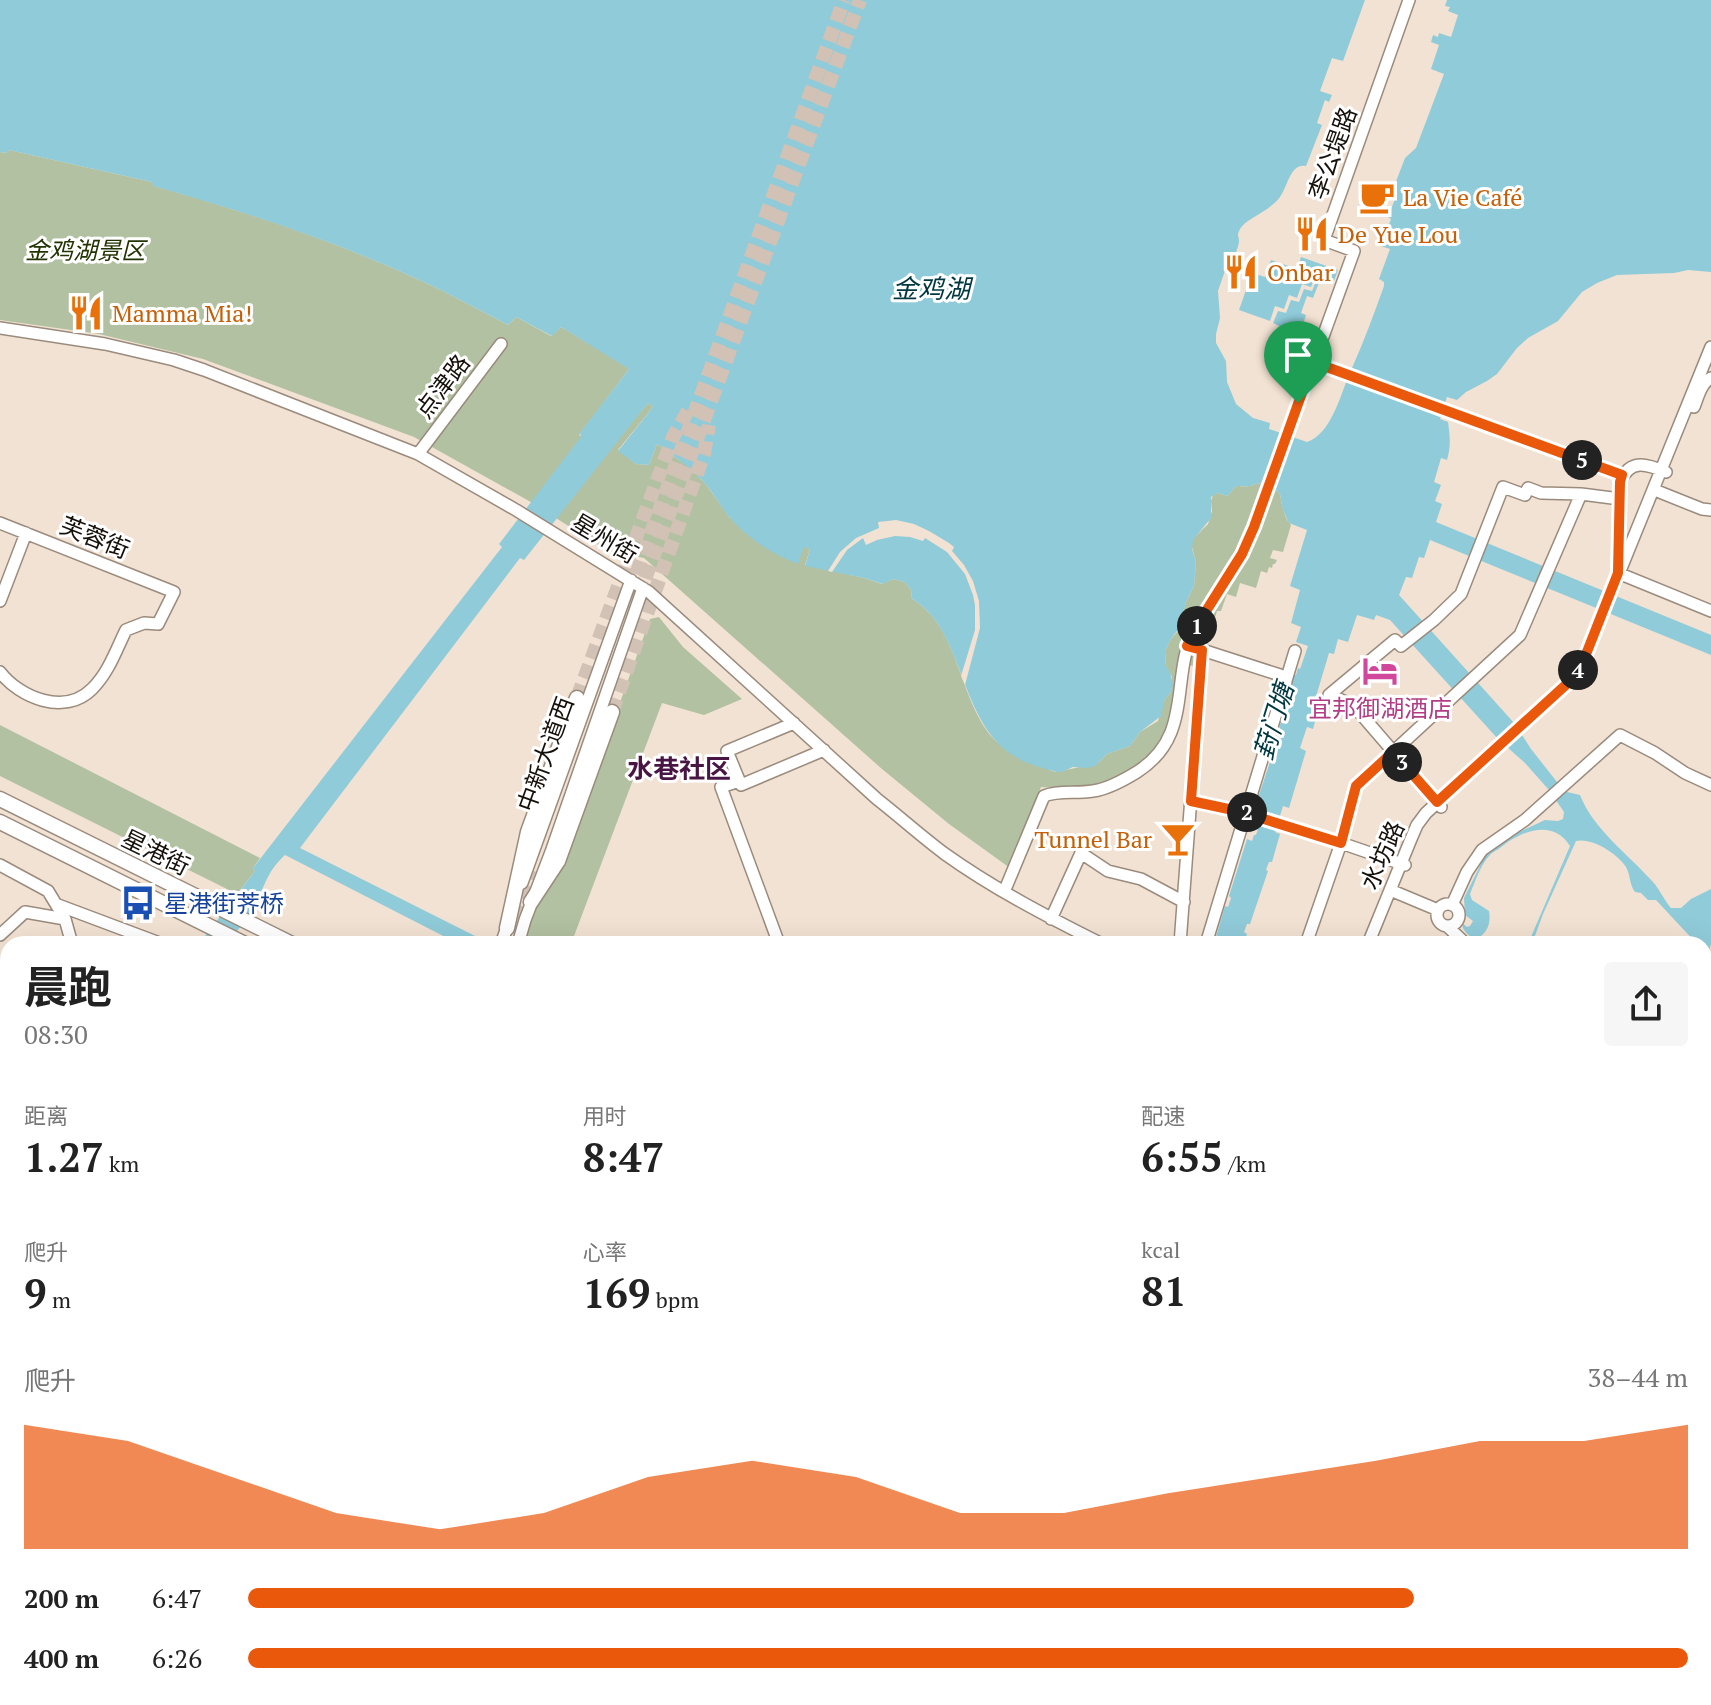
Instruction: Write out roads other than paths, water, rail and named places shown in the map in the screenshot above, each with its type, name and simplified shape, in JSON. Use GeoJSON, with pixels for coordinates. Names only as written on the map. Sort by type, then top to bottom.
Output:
{"type":"FeatureCollection","features":[{"type":"Feature","properties":{"kind":"main road"},"geometry":{"type":"LineString","coordinates":[[507,928],[528,832],[577,698]]}},
{"type":"Feature","properties":{"kind":"main road"},"geometry":{"type":"LineString","coordinates":[[531,902],[558,861],[612,712]]}},
{"type":"Feature","properties":{"kind":"main road","name":"星港街"},"geometry":{"type":"LineString","coordinates":[[0,799],[276,936]]}},
{"type":"Feature","properties":{"kind":"main road","name":"星港街"},"geometry":{"type":"LineString","coordinates":[[0,822],[228,936]]}},
{"type":"Feature","properties":{"kind":"street","name":"李公堤路"},"geometry":{"type":"LineString","coordinates":[[1004,892],[1044,796],[1093,791],[1114,784],[1138,771],[1162,749],[1172,730],[1179,708],[1187,646],[1242,554],[1354,251],[1324,240],[1409,0]]}},
{"type":"Feature","properties":{"kind":"street","name":"星州街"},"geometry":{"type":"LineString","coordinates":[[0,328],[105,344],[174,360],[418,454],[643,588],[915,830],[1004,892],[1086,936]]}},
{"type":"Feature","properties":{"kind":"street","name":"点津路"},"geometry":{"type":"LineString","coordinates":[[418,454],[501,344]]}},
{"type":"Feature","properties":{"kind":"street","name":"水坊路"},"geometry":{"type":"LineString","coordinates":[[1372,936],[1403,864],[1439,804],[1524,727],[1560,699],[1580,676],[1589,660],[1711,347]]}},
{"type":"Feature","properties":{"kind":"street"},"geometry":{"type":"LineString","coordinates":[[1313,362],[1622,475]]}},
{"type":"Feature","properties":{"kind":"street","name":"水坊路"},"geometry":{"type":"LineString","coordinates":[[1621,574],[1663,470],[1702,386],[1711,378]]}},
{"type":"Feature","properties":{"kind":"street"},"geometry":{"type":"LineString","coordinates":[[1663,470],[1639,465],[1622,475],[1621,574],[1711,611]]}},
{"type":"Feature","properties":{"kind":"street"},"geometry":{"type":"LineString","coordinates":[[1439,804],[1353,705],[1329,695],[1395,640],[1401,646],[1461,594],[1503,487],[1525,495],[1528,488],[1541,493],[1620,499]]}},
{"type":"Feature","properties":{"kind":"street"},"geometry":{"type":"LineString","coordinates":[[1657,491],[1711,510]]}},
{"type":"Feature","properties":{"kind":"street"},"geometry":{"type":"LineString","coordinates":[[1309,936],[1341,843],[1356,786],[1520,635],[1581,494]]}},
{"type":"Feature","properties":{"kind":"street","name":"芙蓉街"},"geometry":{"type":"LineString","coordinates":[[0,523],[174,592],[158,624],[144,623],[126,630],[110,666],[90,691],[72,701],[49,703],[29,695],[8,682],[0,672]]}},
{"type":"Feature","properties":{"kind":"street"},"geometry":{"type":"LineString","coordinates":[[0,601],[26,533]]}},
{"type":"Feature","properties":{"kind":"street","name":"中新大道西"},"geometry":{"type":"LineString","coordinates":[[504,936],[631,580]]}},
{"type":"Feature","properties":{"kind":"street","name":"中新大道西"},"geometry":{"type":"LineString","coordinates":[[520,936],[643,588]]}},
{"type":"Feature","properties":{"kind":"street"},"geometry":{"type":"LineString","coordinates":[[1187,646],[1280,675],[1286,682]]}},
{"type":"Feature","properties":{"kind":"street"},"geometry":{"type":"LineString","coordinates":[[1181,936],[1202,650]]}},
{"type":"Feature","properties":{"kind":"street"},"geometry":{"type":"LineString","coordinates":[[1209,936],[1249,814],[1295,651]]}},
{"type":"Feature","properties":{"kind":"street"},"geometry":{"type":"LineString","coordinates":[[794,723],[727,751],[741,785],[824,750]]}},
{"type":"Feature","properties":{"kind":"street"},"geometry":{"type":"LineString","coordinates":[[1452,905],[1478,854],[1525,820],[1620,735],[1711,785]]}},
{"type":"Feature","properties":{"kind":"street"},"geometry":{"type":"LineString","coordinates":[[739,781],[721,787],[776,936]]}},
{"type":"Feature","properties":{"kind":"street"},"geometry":{"type":"LineString","coordinates":[[1191,801],[1249,814],[1403,864]]}},
{"type":"Feature","properties":{"kind":"street"},"geometry":{"type":"LineString","coordinates":[[1051,919],[1081,853],[1108,871],[1141,879],[1184,902]]}},
{"type":"Feature","properties":{"kind":"street","name":"水坊路"},"geometry":{"type":"LineString","coordinates":[[1379,936],[1403,864]]}},
{"type":"Feature","properties":{"kind":"street"},"geometry":{"type":"LineString","coordinates":[[0,865],[48,891],[65,919],[70,936]]}},
{"type":"Feature","properties":{"kind":"street"},"geometry":{"type":"LineString","coordinates":[[1395,892],[1438,910]]}},
{"type":"Feature","properties":{"kind":"street"},"geometry":{"type":"LineString","coordinates":[[1447,926],[1458,917],[1452,905],[1444,904],[1438,910],[1438,920],[1458,936]]}},
{"type":"Feature","properties":{"kind":"street"},"geometry":{"type":"LineString","coordinates":[[58,905],[141,936]]}},
{"type":"Feature","properties":{"kind":"street"},"geometry":{"type":"LineString","coordinates":[[0,935],[25,912],[65,919]]}},
{"type":"Feature","properties":{"kind":"water","name":"金鸡湖"},"geometry":{"type":"Polygon","coordinates":[[[0,0],[1365,0],[1343,61],[1332,58],[1320,91],[1332,95],[1329,102],[1325,100],[1317,123],[1322,125],[1306,166],[1296,168],[1280,197],[1240,229],[1233,260],[1229,259],[1218,291],[1220,318],[1216,343],[1226,361],[1227,382],[1236,404],[1253,418],[1270,423],[1269,429],[1307,442],[1330,421],[1384,286],[1379,279],[1390,249],[1381,246],[1395,199],[1390,197],[1405,158],[1416,148],[1444,74],[1431,69],[1439,45],[1431,42],[1433,35],[1438,37],[1439,33],[1451,37],[1458,15],[1448,11],[1450,7],[1445,6],[1447,0],[1711,0],[1711,272],[1688,270],[1617,275],[1582,292],[1558,321],[1517,348],[1497,374],[1457,400],[1447,397],[1440,419],[1448,422],[1449,450],[1447,460],[1441,458],[1434,482],[1441,485],[1435,501],[1442,504],[1436,522],[1711,635],[1711,655],[1430,540],[1424,558],[1419,557],[1412,578],[1406,577],[1399,595],[1515,724],[1557,782],[1567,792],[1580,795],[1602,830],[1653,882],[1671,908],[1681,908],[1711,889],[1711,936],[1690,936],[1656,900],[1648,900],[1635,892],[1626,867],[1617,857],[1597,844],[1582,840],[1576,841],[1535,936],[1531,936],[1570,846],[1563,837],[1546,830],[1526,833],[1491,853],[1470,894],[1472,900],[1489,911],[1489,924],[1480,936],[1466,933],[1462,923],[1467,927],[1473,921],[1465,915],[1464,898],[1485,856],[1521,831],[1545,820],[1563,819],[1564,812],[1525,763],[1498,739],[1390,620],[1376,615],[1374,620],[1357,615],[1348,642],[1338,639],[1334,654],[1329,653],[1315,700],[1320,703],[1313,729],[1307,727],[1300,748],[1306,751],[1289,808],[1283,806],[1275,832],[1280,834],[1250,924],[1244,932],[1246,936],[1216,936],[1225,906],[1228,907],[1231,898],[1229,896],[1247,839],[1252,841],[1256,835],[1265,808],[1261,806],[1263,800],[1258,798],[1273,753],[1276,754],[1278,745],[1275,743],[1284,711],[1287,712],[1292,698],[1285,695],[1291,673],[1296,675],[1300,669],[1308,646],[1296,642],[1301,627],[1291,623],[1300,590],[1290,586],[1307,530],[1289,523],[1280,494],[1275,489],[1260,483],[1238,486],[1228,496],[1217,493],[1211,497],[1211,518],[1193,540],[1196,562],[1194,586],[1186,602],[1180,627],[1165,651],[1166,666],[1173,684],[1161,716],[1140,732],[1130,746],[1107,754],[1095,766],[1073,767],[1057,772],[1021,760],[997,742],[972,701],[943,632],[930,613],[912,599],[911,590],[905,582],[893,579],[883,584],[805,566],[810,549],[804,547],[798,564],[788,560],[746,533],[727,514],[701,479],[657,444],[649,465],[636,464],[618,451],[653,407],[648,403],[524,560],[520,558],[300,848],[475,936],[443,936],[285,855],[272,871],[255,906],[234,936],[205,936],[255,871],[253,868],[502,547],[499,544],[629,369],[561,327],[552,336],[516,317],[508,325],[393,268],[291,229],[153,186],[152,182],[9,150],[7,153],[0,152],[0,0]]]}},
{"type":"Feature","properties":{"kind":"water"},"geometry":{"type":"Polygon","coordinates":[[[1301,257],[1338,270],[1334,281],[1316,275],[1311,287],[1302,284],[1297,298],[1289,295],[1284,309],[1275,306],[1270,321],[1239,310],[1252,273],[1265,277],[1271,260],[1297,269],[1301,257]]]}},
{"type":"Feature","properties":{"kind":"water"},"geometry":{"type":"Polygon","coordinates":[[[1317,279],[1320,280],[1313,298],[1307,296],[1301,313],[1306,315],[1297,342],[1303,344],[1296,362],[1271,354],[1281,327],[1273,323],[1278,311],[1286,313],[1291,300],[1299,302],[1304,289],[1312,291],[1317,279]]]}},
{"type":"Feature","properties":{"kind":"tunnel"},"geometry":{"type":"LineString","coordinates":[[629,594],[844,0]]}},
{"type":"Feature","properties":{"kind":"tunnel"},"geometry":{"type":"LineString","coordinates":[[638,598],[860,0]]}},
{"type":"Feature","properties":{"kind":"tunnel"},"geometry":{"type":"LineString","coordinates":[[577,698],[673,437],[689,409]]}},
{"type":"Feature","properties":{"kind":"tunnel"},"geometry":{"type":"LineString","coordinates":[[612,712],[704,454],[709,425]]}},
{"type":"Feature","properties":{"kind":"tunnel"},"geometry":{"type":"LineString","coordinates":[[514,918],[531,870]]}},
{"type":"Feature","properties":{"kind":"place","name":"La Vie Café"},"geometry":{"type":"Point","coordinates":[1377,197]}},
{"type":"Feature","properties":{"kind":"place","name":"De Yue Lou"},"geometry":{"type":"Point","coordinates":[1312,234]}},
{"type":"Feature","properties":{"kind":"place","name":"Onbar"},"geometry":{"type":"Point","coordinates":[1241,272]}},
{"type":"Feature","properties":{"kind":"place","name":"Mamma Mia!"},"geometry":{"type":"Point","coordinates":[86,313]}},
{"type":"Feature","properties":{"kind":"place","name":"宜邦御湖酒店"},"geometry":{"type":"Point","coordinates":[1380,671]}},
{"type":"Feature","properties":{"kind":"place","name":"Tunnel Bar"},"geometry":{"type":"Point","coordinates":[1178,839]}},
{"type":"Feature","properties":{"kind":"place","name":"星港街荠桥"},"geometry":{"type":"Point","coordinates":[138,903]}},
{"type":"Feature","properties":{"kind":"district","name":"水巷社区"},"geometry":{"type":"Point","coordinates":[679,768]}},
{"type":"Feature","properties":{"kind":"park label","name":"金鸡湖景区"},"geometry":{"type":"Point","coordinates":[85,250]}},
{"type":"Feature","properties":{"kind":"water label","name":"葑门塘"},"geometry":{"type":"Point","coordinates":[1273,721]}}]}
